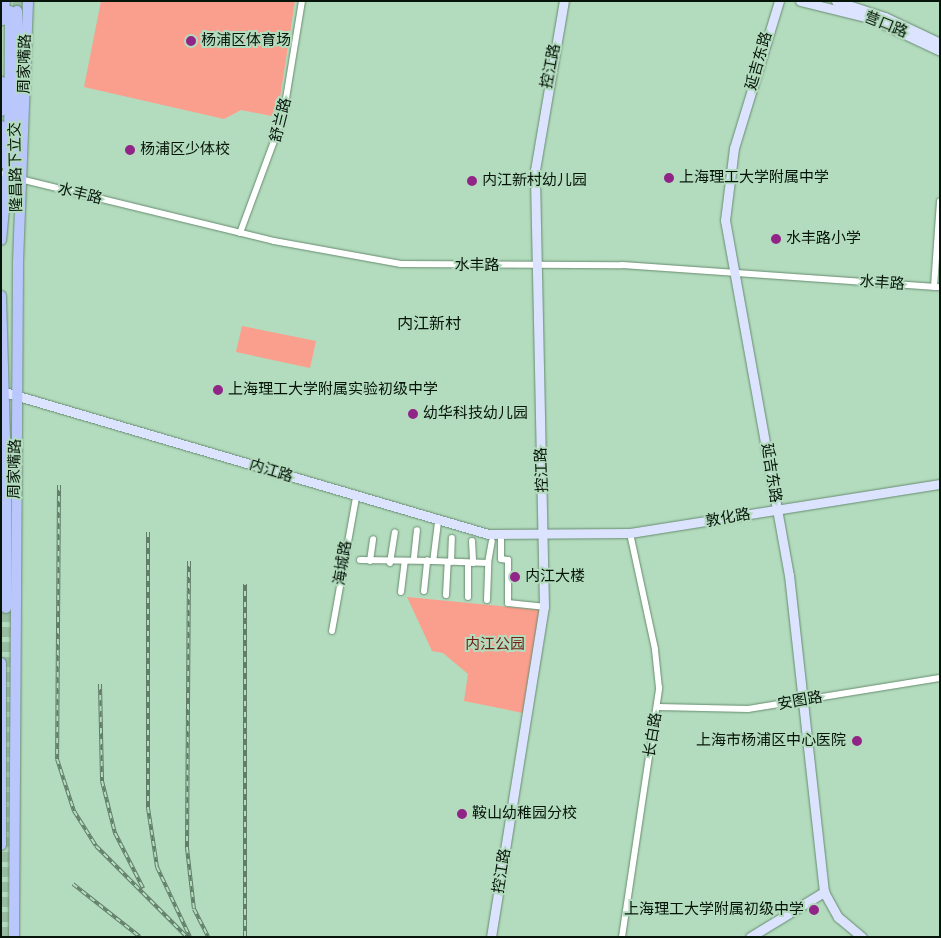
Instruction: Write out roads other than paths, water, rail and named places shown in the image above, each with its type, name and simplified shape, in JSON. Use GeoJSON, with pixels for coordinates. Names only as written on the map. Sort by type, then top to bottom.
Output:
{"type":"FeatureCollection","features":[{"type":"Feature","properties":{"kind":"main road","name":"周家嘴路"},"geometry":{"type":"LineString","coordinates":[[14,937],[15,828],[10,610],[18,262],[24,180],[28,1]]}},
{"type":"Feature","properties":{"kind":"main road","name":"周家嘴路"},"geometry":{"type":"LineString","coordinates":[[1,111],[10,8]]}},
{"type":"Feature","properties":{"kind":"main road","name":"隆昌路下立交"},"geometry":{"type":"LineString","coordinates":[[1,240],[9,159],[10,8]]}},
{"type":"Feature","properties":{"kind":"main road","name":"隆昌路下立交"},"geometry":{"type":"LineString","coordinates":[[10,8],[18,262]]}},
{"type":"Feature","properties":{"kind":"main road"},"geometry":{"type":"LineString","coordinates":[[1,126],[1,200]]}},
{"type":"Feature","properties":{"kind":"main road","name":"周家嘴路"},"geometry":{"type":"LineString","coordinates":[[1,296],[2,391],[5,438],[1,507]]}},
{"type":"Feature","properties":{"kind":"main road"},"geometry":{"type":"LineString","coordinates":[[5,438],[10,610],[11,817]]}},
{"type":"Feature","properties":{"kind":"main road"},"geometry":{"type":"LineString","coordinates":[[1,663],[1,845]]}},
{"type":"Feature","properties":{"kind":"street","name":"舒兰路"},"geometry":{"type":"LineString","coordinates":[[240,233],[283,117],[302,1]]}},
{"type":"Feature","properties":{"kind":"street","name":"控江路"},"geometry":{"type":"LineString","coordinates":[[492,937],[544,606],[536,151],[564,1]]}},
{"type":"Feature","properties":{"kind":"street","name":"延吉东路"},"geometry":{"type":"LineString","coordinates":[[779,1],[730,167],[725,220],[777,509],[804,700],[824,892],[838,917],[862,937]]}},
{"type":"Feature","properties":{"kind":"street","name":"营口路"},"geometry":{"type":"LineString","coordinates":[[800,1],[870,18],[940,51]]}},
{"type":"Feature","properties":{"kind":"street","name":"营口路"},"geometry":{"type":"LineString","coordinates":[[836,1],[885,17],[940,43]]}},
{"type":"Feature","properties":{"kind":"street","name":"水丰路"},"geometry":{"type":"LineString","coordinates":[[24,180],[240,233],[401,264],[538,265],[734,273],[937,287]]}},
{"type":"Feature","properties":{"kind":"street"},"geometry":{"type":"LineString","coordinates":[[937,287],[940,201]]}},
{"type":"Feature","properties":{"kind":"street","name":"内江路"},"geometry":{"type":"LineString","coordinates":[[2,391],[16,393],[438,522],[502,534],[544,534]]}},
{"type":"Feature","properties":{"kind":"street","name":"敦化路"},"geometry":{"type":"LineString","coordinates":[[544,534],[630,533],[940,484]]}},
{"type":"Feature","properties":{"kind":"street","name":"海城路"},"geometry":{"type":"LineString","coordinates":[[332,630],[356,497]]}},
{"type":"Feature","properties":{"kind":"street"},"geometry":{"type":"LineString","coordinates":[[424,591],[438,522]]}},
{"type":"Feature","properties":{"kind":"street"},"geometry":{"type":"LineString","coordinates":[[414,558],[417,530]]}},
{"type":"Feature","properties":{"kind":"street"},"geometry":{"type":"LineString","coordinates":[[390,563],[395,532]]}},
{"type":"Feature","properties":{"kind":"street","name":"长白路"},"geometry":{"type":"LineString","coordinates":[[622,937],[658,707],[655,649],[630,533]]}},
{"type":"Feature","properties":{"kind":"street"},"geometry":{"type":"LineString","coordinates":[[502,534],[501,559],[508,560],[508,602],[544,606]]}},
{"type":"Feature","properties":{"kind":"street"},"geometry":{"type":"LineString","coordinates":[[446,595],[452,538]]}},
{"type":"Feature","properties":{"kind":"street"},"geometry":{"type":"LineString","coordinates":[[370,561],[373,539]]}},
{"type":"Feature","properties":{"kind":"street"},"geometry":{"type":"LineString","coordinates":[[468,597],[472,541]]}},
{"type":"Feature","properties":{"kind":"street"},"geometry":{"type":"LineString","coordinates":[[487,600],[488,563],[492,541]]}},
{"type":"Feature","properties":{"kind":"street"},"geometry":{"type":"LineString","coordinates":[[360,560],[390,563],[414,558],[449,562],[488,563]]}},
{"type":"Feature","properties":{"kind":"street"},"geometry":{"type":"LineString","coordinates":[[401,592],[405,561]]}},
{"type":"Feature","properties":{"kind":"street","name":"安图路"},"geometry":{"type":"LineString","coordinates":[[658,707],[748,709],[940,678]]}},
{"type":"Feature","properties":{"kind":"street"},"geometry":{"type":"LineString","coordinates":[[2,827],[15,828]]}},
{"type":"Feature","properties":{"kind":"street"},"geometry":{"type":"LineString","coordinates":[[750,937],[824,892]]}},
{"type":"Feature","properties":{"kind":"tunnel"},"geometry":{"type":"LineString","coordinates":[[17,11],[18,1]]}},
{"type":"Feature","properties":{"kind":"tunnel"},"geometry":{"type":"LineString","coordinates":[[6,608],[6,937]]}},
{"type":"Feature","properties":{"kind":"railway"},"geometry":{"type":"LineString","coordinates":[[59,485],[57,759],[74,811],[96,846],[187,937]]}},
{"type":"Feature","properties":{"kind":"railway"},"geometry":{"type":"LineString","coordinates":[[148,532],[148,808],[157,867],[190,937]]}},
{"type":"Feature","properties":{"kind":"railway"},"geometry":{"type":"LineString","coordinates":[[189,561],[187,848],[194,909],[208,937]]}},
{"type":"Feature","properties":{"kind":"railway"},"geometry":{"type":"LineString","coordinates":[[245,584],[245,937]]}},
{"type":"Feature","properties":{"kind":"railway"},"geometry":{"type":"LineString","coordinates":[[100,684],[102,781],[115,833],[143,888]]}},
{"type":"Feature","properties":{"kind":"railway"},"geometry":{"type":"LineString","coordinates":[[73,884],[140,937]]}},
{"type":"Feature","properties":{"kind":"place","name":"杨浦区体育场"},"geometry":{"type":"Point","coordinates":[191,41]}},
{"type":"Feature","properties":{"kind":"place","name":"杨浦区少体校"},"geometry":{"type":"Point","coordinates":[130,150]}},
{"type":"Feature","properties":{"kind":"place","name":"上海理工大学附属中学"},"geometry":{"type":"Point","coordinates":[669,178]}},
{"type":"Feature","properties":{"kind":"place","name":"内江新村幼儿园"},"geometry":{"type":"Point","coordinates":[472,181]}},
{"type":"Feature","properties":{"kind":"place","name":"水丰路小学"},"geometry":{"type":"Point","coordinates":[776,239]}},
{"type":"Feature","properties":{"kind":"place","name":"上海理工大学附属实验初级中学"},"geometry":{"type":"Point","coordinates":[218,390]}},
{"type":"Feature","properties":{"kind":"place","name":"幼华科技幼儿园"},"geometry":{"type":"Point","coordinates":[413,414]}},
{"type":"Feature","properties":{"kind":"place","name":"内江大楼"},"geometry":{"type":"Point","coordinates":[515,577]}},
{"type":"Feature","properties":{"kind":"place","name":"上海市杨浦区中心医院"},"geometry":{"type":"Point","coordinates":[857,741]}},
{"type":"Feature","properties":{"kind":"place","name":"鞍山幼稚园分校"},"geometry":{"type":"Point","coordinates":[462,814]}},
{"type":"Feature","properties":{"kind":"place","name":"上海理工大学附属初级中学"},"geometry":{"type":"Point","coordinates":[814,910]}},
{"type":"Feature","properties":{"kind":"district","name":"内江新村"},"geometry":{"type":"Point","coordinates":[429,324]}},
{"type":"Feature","properties":{"kind":"park label","name":"内江公园"},"geometry":{"type":"Point","coordinates":[495,645]}}]}
